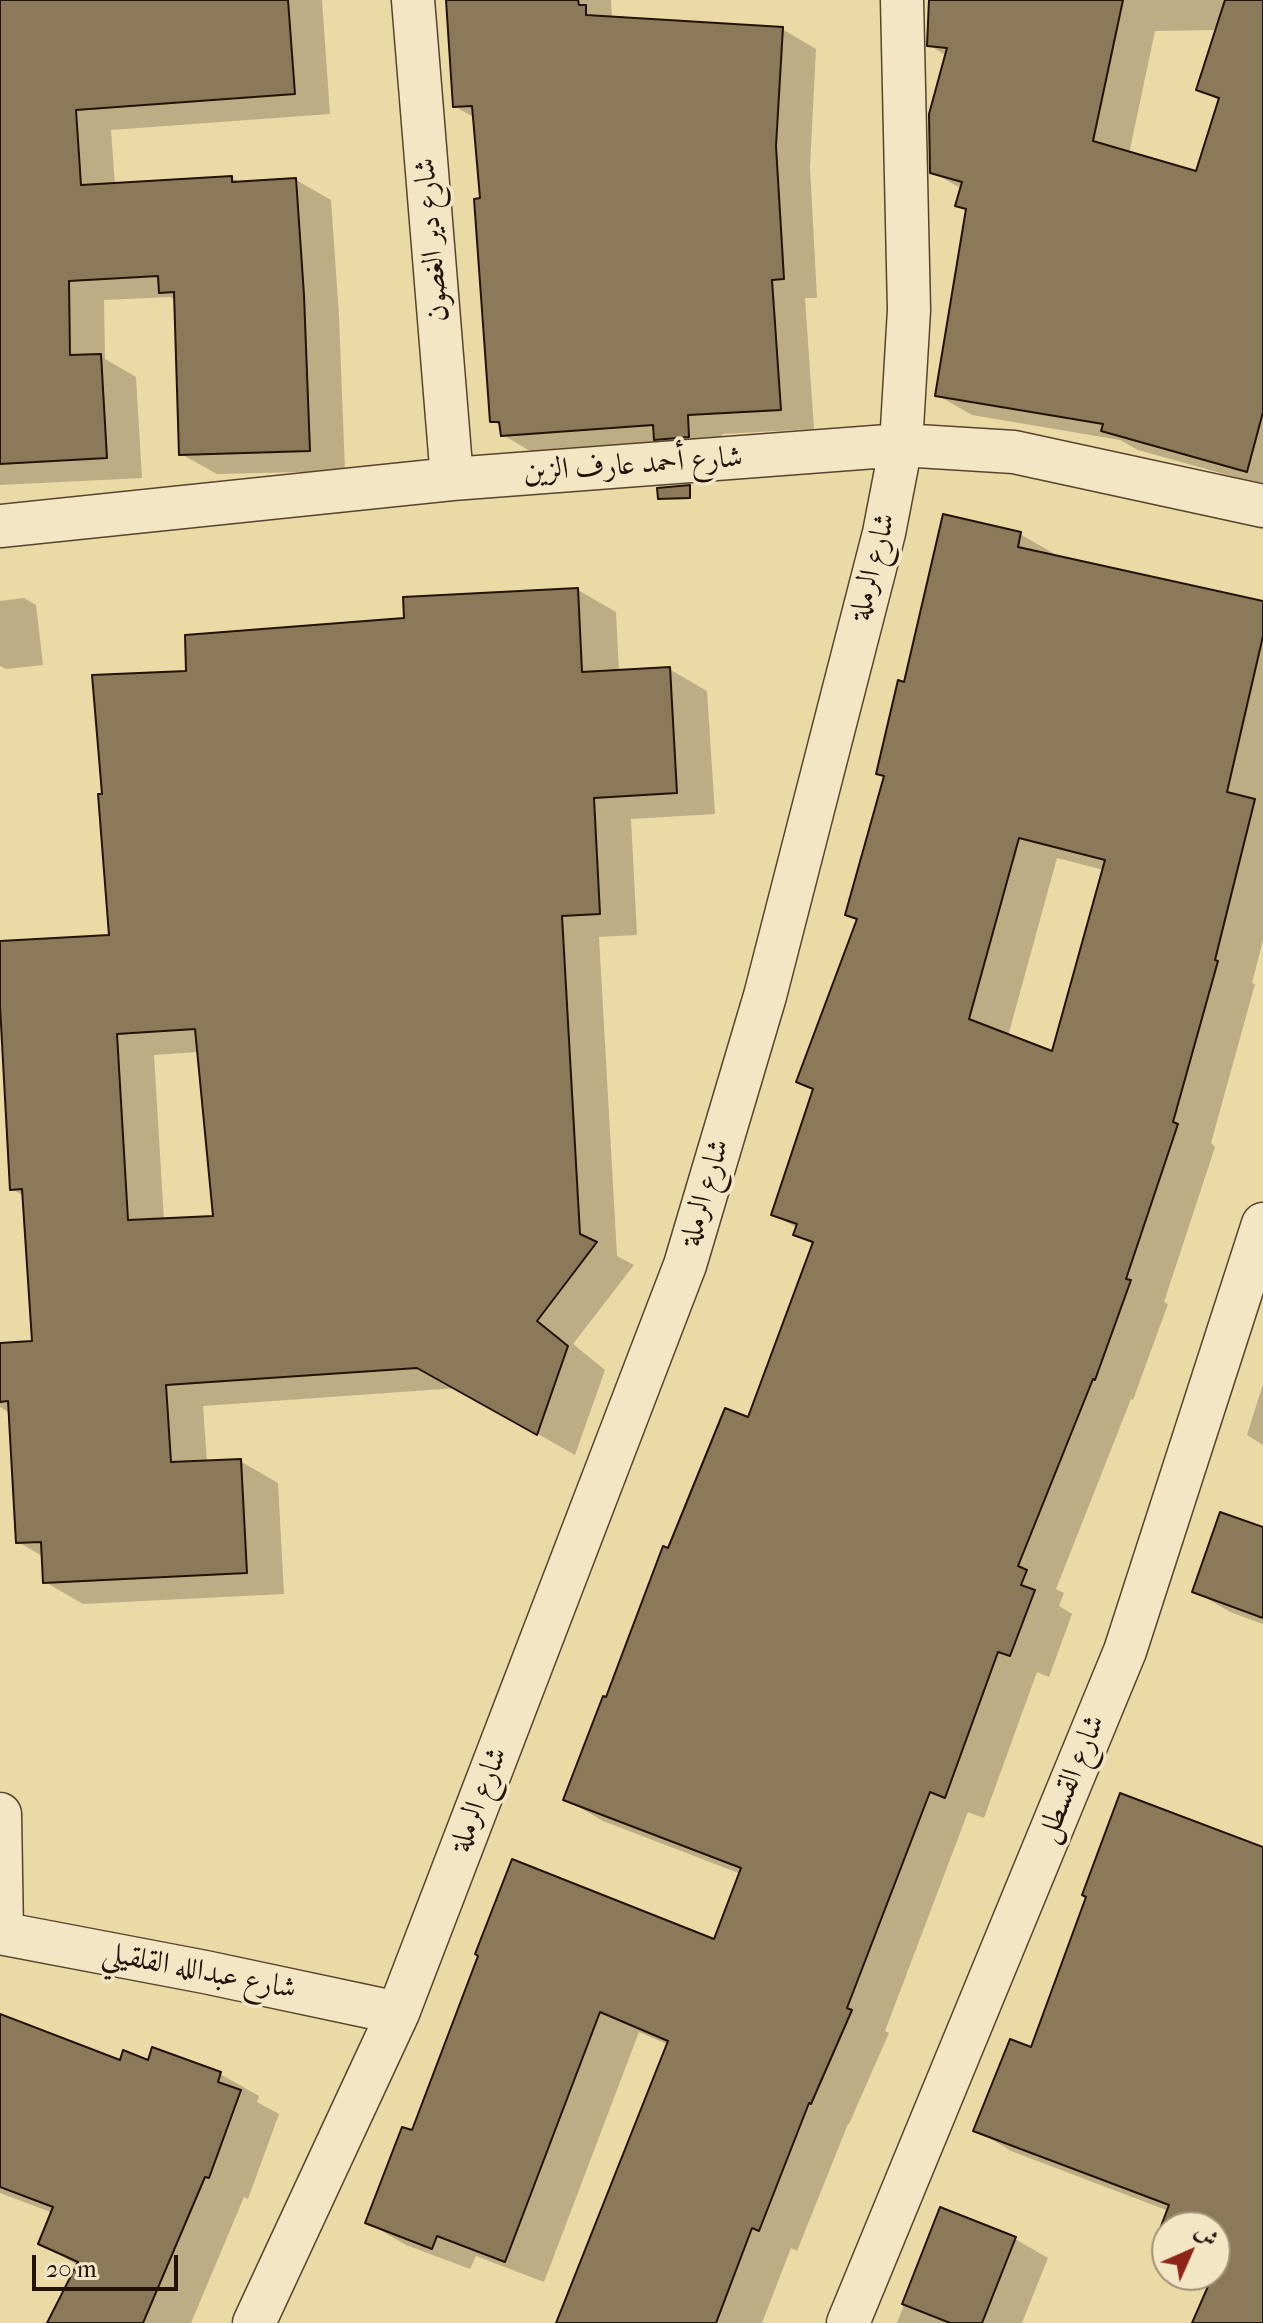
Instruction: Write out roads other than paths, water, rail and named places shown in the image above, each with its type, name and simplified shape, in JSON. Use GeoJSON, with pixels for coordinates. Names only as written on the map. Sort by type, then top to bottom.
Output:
{"type":"FeatureCollection","features":[{"type":"Feature","properties":{"kind":"street","name":"شارع دير الغصون"},"geometry":{"type":"LineString","coordinates":[[413,0],[452,479]]}},
{"type":"Feature","properties":{"kind":"street","name":"شارع الرملة"},"geometry":{"type":"LineString","coordinates":[[254,2323],[398,2013],[685,1265],[765,996],[884,533],[901,445],[909,310],[902,0]]}},
{"type":"Feature","properties":{"kind":"street","name":"شارع أحمد عارف الزين"},"geometry":{"type":"LineString","coordinates":[[0,526],[452,479],[901,445],[1014,452],[1263,506]]}},
{"type":"Feature","properties":{"kind":"street","name":"شارع القسطل"},"geometry":{"type":"LineString","coordinates":[[848,2323],[1125,1651],[1263,1224]]}},
{"type":"Feature","properties":{"kind":"street"},"geometry":{"type":"LineString","coordinates":[[0,1814],[1,1933]]}},
{"type":"Feature","properties":{"kind":"street","name":"شارع عبدالله القلقيلي"},"geometry":{"type":"LineString","coordinates":[[1,1933],[398,2013]]}}]}
